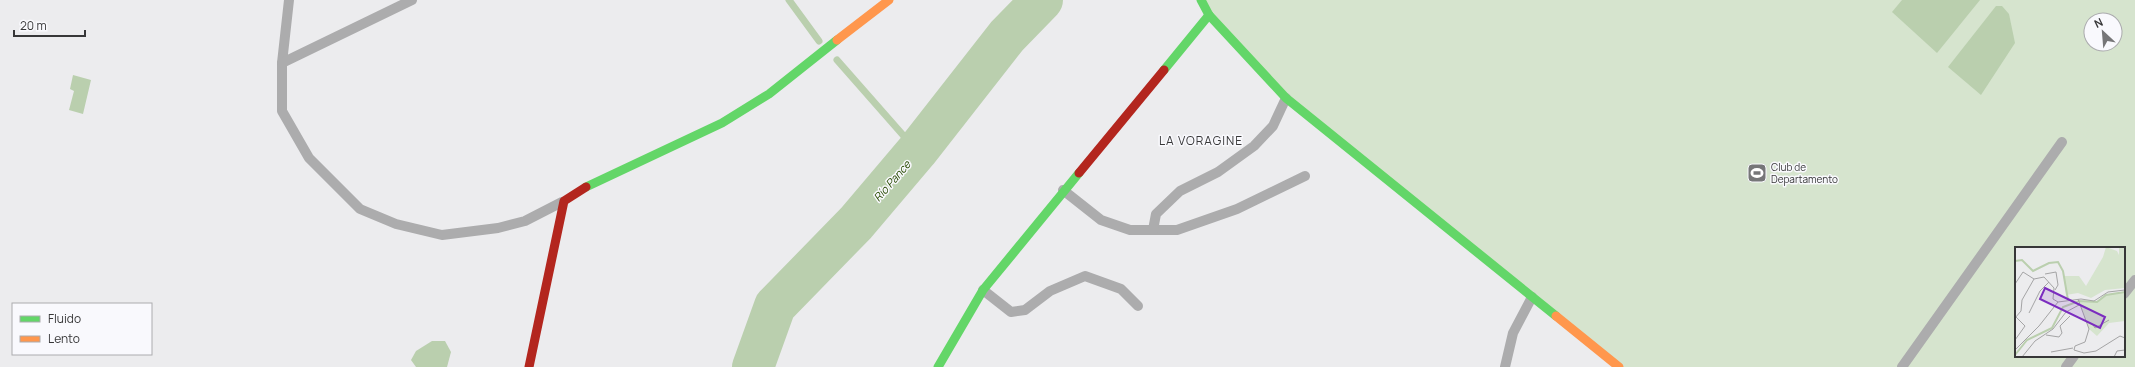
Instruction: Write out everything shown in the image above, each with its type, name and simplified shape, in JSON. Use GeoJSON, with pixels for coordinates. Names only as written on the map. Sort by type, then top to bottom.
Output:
{"type":"FeatureCollection","features":[{"type":"Feature","properties":{"kind":"street"},"geometry":{"type":"LineString","coordinates":[[529,367],[564,201],[588,186],[722,123],[769,94],[889,0]]}},
{"type":"Feature","properties":{"kind":"street"},"geometry":{"type":"LineString","coordinates":[[1201,0],[1210,15],[1286,98],[1619,367]]}},
{"type":"Feature","properties":{"kind":"street"},"geometry":{"type":"LineString","coordinates":[[938,367],[983,290],[1063,190],[1210,15]]}},
{"type":"Feature","properties":{"kind":"lane"},"geometry":{"type":"LineString","coordinates":[[288,0],[282,63],[282,111],[309,158],[360,209],[396,224],[442,235],[498,228],[525,221],[564,201]]}},
{"type":"Feature","properties":{"kind":"lane"},"geometry":{"type":"LineString","coordinates":[[282,63],[412,0]]}},
{"type":"Feature","properties":{"kind":"lane"},"geometry":{"type":"LineString","coordinates":[[1153,230],[1156,214],[1180,191],[1218,172],[1254,146],[1273,126],[1286,98]]}},
{"type":"Feature","properties":{"kind":"lane"},"geometry":{"type":"LineString","coordinates":[[1902,367],[2062,142]]}},
{"type":"Feature","properties":{"kind":"lane"},"geometry":{"type":"LineString","coordinates":[[1063,190],[1101,220],[1130,230],[1177,230],[1237,209],[1306,176]]}},
{"type":"Feature","properties":{"kind":"lane"},"geometry":{"type":"LineString","coordinates":[[983,290],[1011,312],[1025,310],[1050,291],[1085,276],[1122,289],[1138,306]]}},
{"type":"Feature","properties":{"kind":"lane"},"geometry":{"type":"LineString","coordinates":[[2125,293],[2135,280]]}},
{"type":"Feature","properties":{"kind":"lane"},"geometry":{"type":"LineString","coordinates":[[1505,367],[1514,333],[1532,296]]}},
{"type":"Feature","properties":{"kind":"lane"},"geometry":{"type":"LineString","coordinates":[[2066,367],[2073,357]]}},
{"type":"Feature","properties":{"kind":"shaded area","name":"Club de Departamento"},"geometry":{"type":"Polygon","coordinates":[[[1201,0],[2135,0],[2135,367],[1619,367],[1286,98],[1201,0]]]}},
{"type":"Feature","properties":{"kind":"shaded area"},"geometry":{"type":"Polygon","coordinates":[[[1902,0],[1980,0],[1937,53],[1892,12],[1902,0]]]}},
{"type":"Feature","properties":{"kind":"shaded area"},"geometry":{"type":"Polygon","coordinates":[[[1996,6],[2002,6],[2009,14],[2015,43],[1981,95],[1948,67],[1996,6]]]}},
{"type":"Feature","properties":{"kind":"shaded area"},"geometry":{"type":"Polygon","coordinates":[[[73,75],[91,80],[83,114],[69,110],[74,91],[70,89],[73,75]]]}},
{"type":"Feature","properties":{"kind":"shaded area"},"geometry":{"type":"Polygon","coordinates":[[[432,341],[445,341],[451,352],[447,367],[416,367],[411,360],[416,351],[432,341]]]}},
{"type":"Feature","properties":{"kind":"waterway"},"geometry":{"type":"LineString","coordinates":[[789,0],[819,41]]}},
{"type":"Feature","properties":{"kind":"waterway","name":"Río Pance"},"geometry":{"type":"LineString","coordinates":[[753,367],[775,306],[856,223],[917,151],[1007,36],[1042,0]]}},
{"type":"Feature","properties":{"kind":"waterway"},"geometry":{"type":"LineString","coordinates":[[837,60],[917,151]]}},
{"type":"Feature","properties":{"kind":"traffic: fast"},"geometry":{"type":"LineString","coordinates":[[1201,0],[1209,15],[1286,98],[1556,316]]}},
{"type":"Feature","properties":{"kind":"traffic: fast"},"geometry":{"type":"LineString","coordinates":[[1164,70],[1209,15]]}},
{"type":"Feature","properties":{"kind":"traffic: fast"},"geometry":{"type":"LineString","coordinates":[[586,187],[722,123],[769,94],[837,40]]}},
{"type":"Feature","properties":{"kind":"traffic: fast"},"geometry":{"type":"LineString","coordinates":[[938,367],[983,290],[1079,173]]}},
{"type":"Feature","properties":{"kind":"traffic: slow"},"geometry":{"type":"LineString","coordinates":[[837,40],[889,0]]}},
{"type":"Feature","properties":{"kind":"traffic: slow"},"geometry":{"type":"LineString","coordinates":[[1556,316],[1619,367]]}},
{"type":"Feature","properties":{"kind":"traffic: jam"},"geometry":{"type":"LineString","coordinates":[[1079,173],[1164,70]]}},
{"type":"Feature","properties":{"kind":"traffic: jam"},"geometry":{"type":"LineString","coordinates":[[529,367],[564,201],[586,187]]}},
{"type":"Feature","properties":{"kind":"place","name":"Club de Departamento"},"geometry":{"type":"Point","coordinates":[1757,173]}},
{"type":"Feature","properties":{"kind":"district","name":"LA VORAGINE"},"geometry":{"type":"Point","coordinates":[1201,141]}}]}
